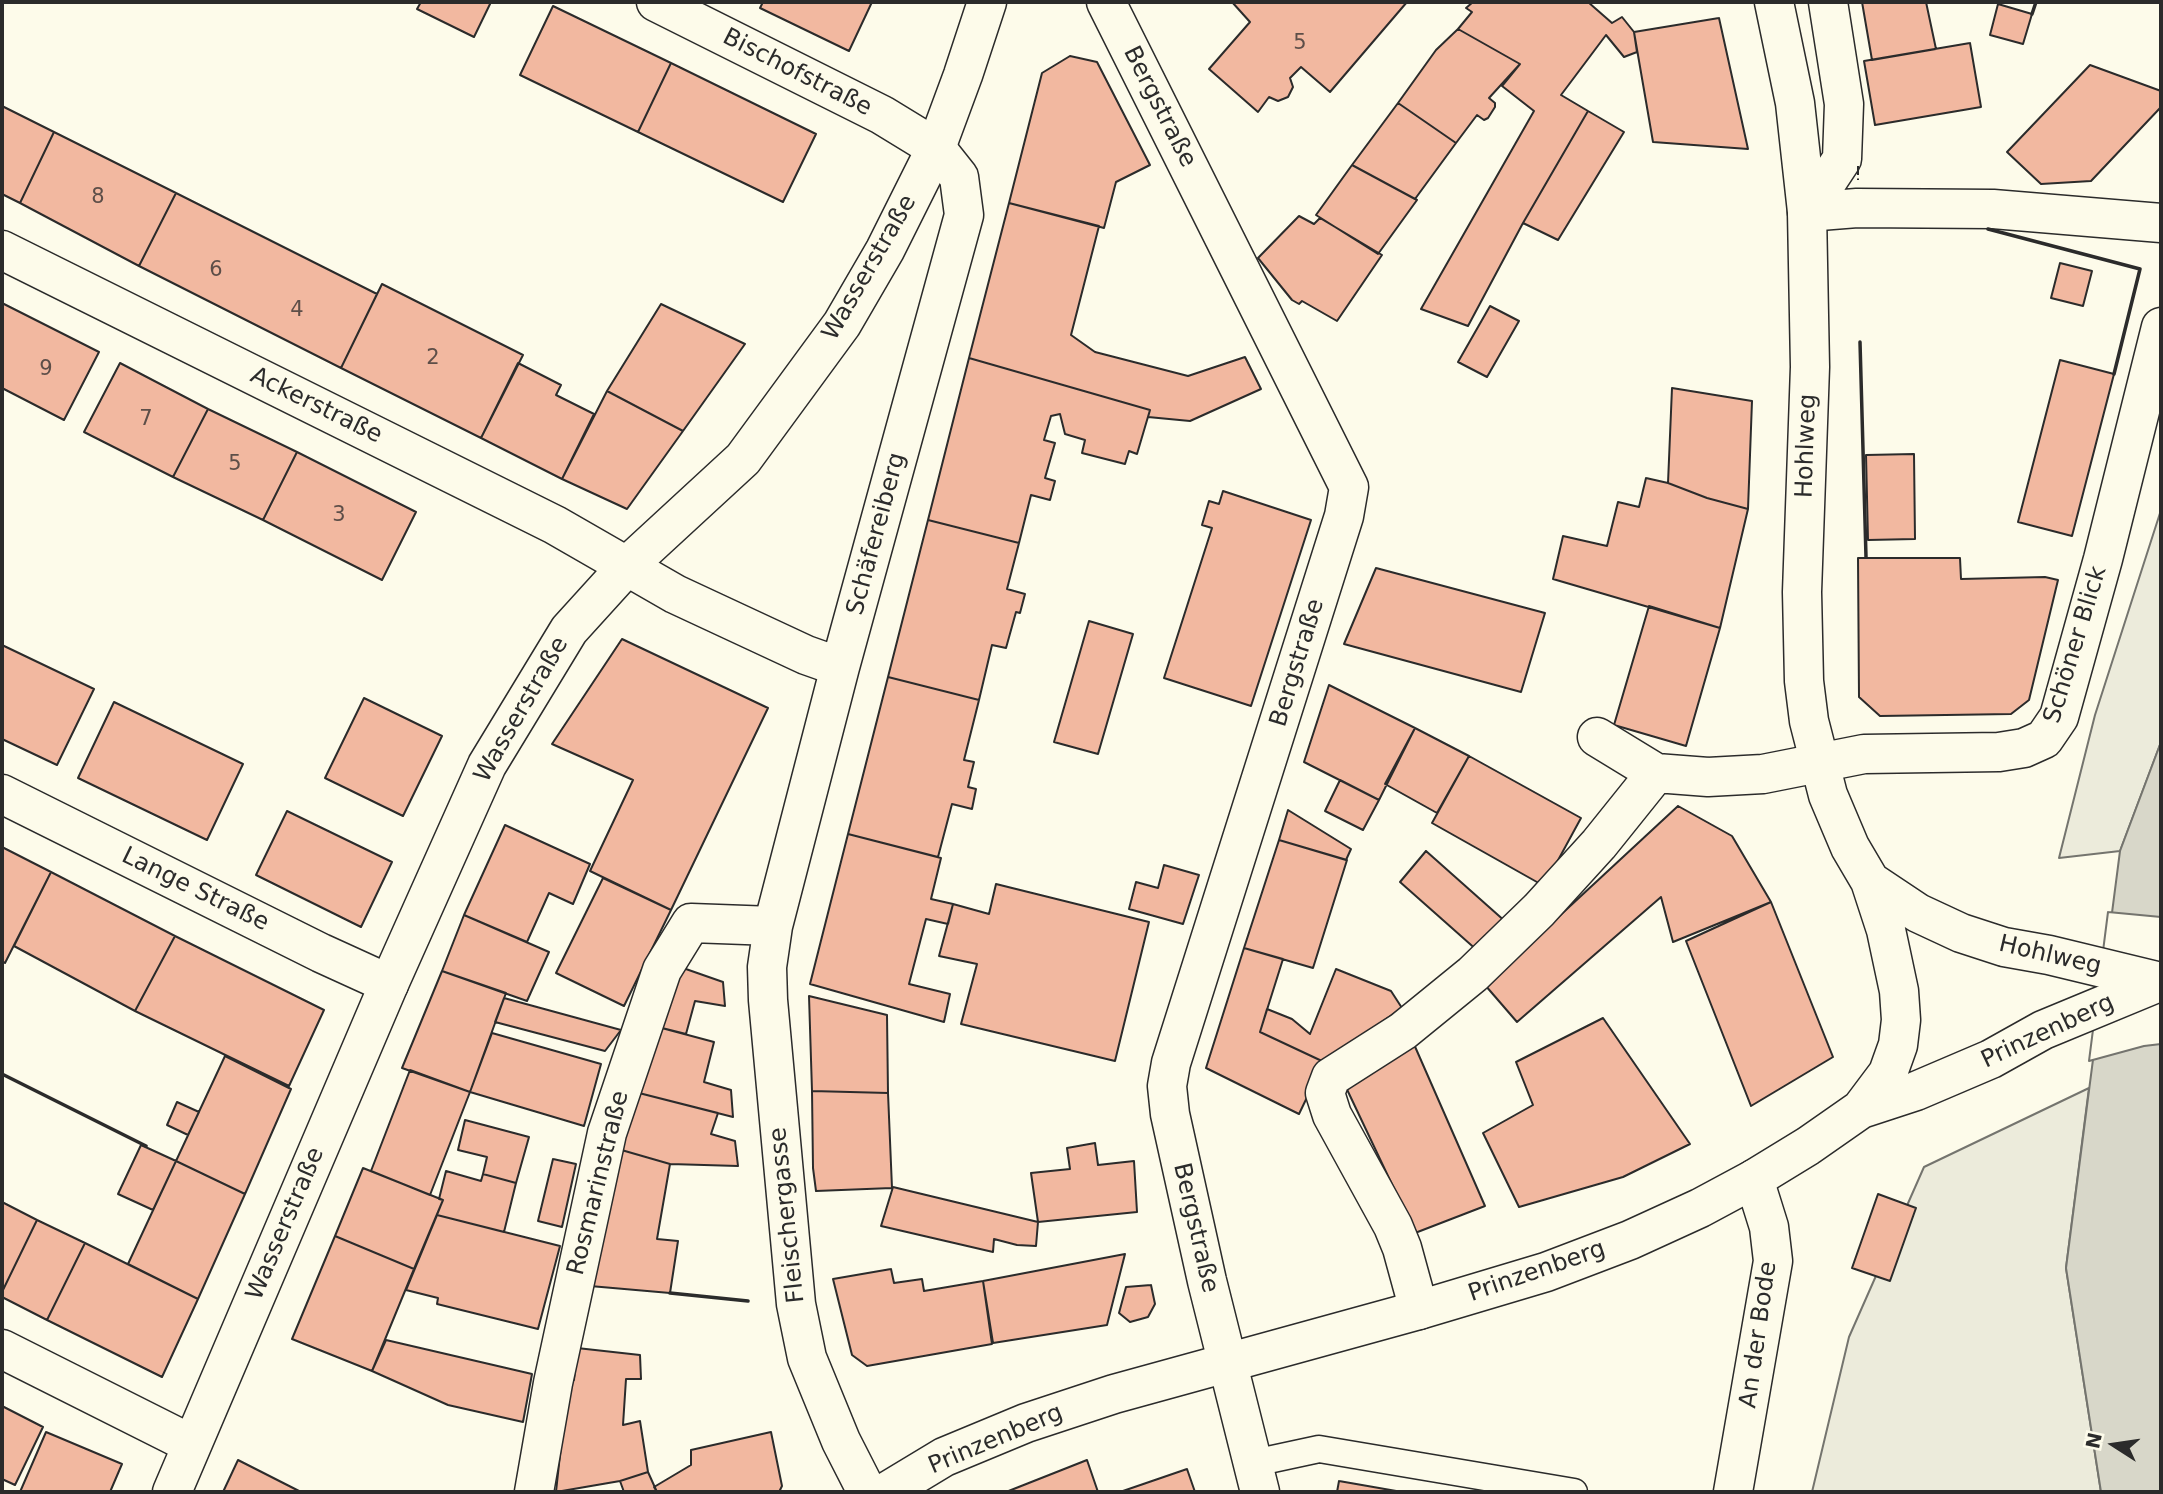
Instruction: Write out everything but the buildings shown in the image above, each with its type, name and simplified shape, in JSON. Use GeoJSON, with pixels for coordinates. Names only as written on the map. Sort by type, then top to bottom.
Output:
{"type":"FeatureCollection","features":[{"type":"Feature","properties":{"kind":"street","name":"Bischofstraße"},"geometry":{"type":"LineString","coordinates":[[656,2],[841,94],[936,148]]}},
{"type":"Feature","properties":{"kind":"street","name":"Wasserstraße"},"geometry":{"type":"LineString","coordinates":[[172,1492],[389,984],[486,765],[569,630],[628,565],[743,458],[834,335],[885,250],[936,148],[987,2]]}},
{"type":"Feature","properties":{"kind":"street","name":"Bergstraße"},"geometry":{"type":"LineString","coordinates":[[1106,2],[1349,487],[1344,516],[1171,1063],[1167,1086],[1175,1140],[1212,1303],[1257,1478]]}},
{"type":"Feature","properties":{"kind":"street","name":"Hohlweg"},"geometry":{"type":"LineString","coordinates":[[1774,2],[1795,103],[1807,212],[1810,367],[1801,637],[1809,721],[1828,795],[1844,834],[1870,881],[1886,930],[1899,991],[1901,1020],[1898,1045],[1888,1073],[1861,1109]]}},
{"type":"Feature","properties":{"kind":"street"},"geometry":{"type":"LineString","coordinates":[[1807,212],[1842,159],[1844,104],[1828,2]]}},
{"type":"Feature","properties":{"kind":"street","name":"Schäfereiberg"},"geometry":{"type":"LineString","coordinates":[[773,926],[840,667],[964,215],[959,177],[936,148]]}},
{"type":"Feature","properties":{"kind":"street"},"geometry":{"type":"LineString","coordinates":[[1807,212],[1857,208],[1993,209],[2161,223]]}},
{"type":"Feature","properties":{"kind":"street","name":"Ackerstraße"},"geometry":{"type":"LineString","coordinates":[[2,250],[555,525],[675,594],[806,655],[840,667]]}},
{"type":"Feature","properties":{"kind":"street","name":"Schöner Blick"},"geometry":{"type":"LineString","coordinates":[[1656,773],[1708,777],[1763,774],[1864,754],[1999,752],[2024,748],[2044,739],[2059,717],[2103,559],[2161,327]]}},
{"type":"Feature","properties":{"kind":"street"},"geometry":{"type":"LineString","coordinates":[[1419,1310],[1393,1226],[1332,1115],[1325,1093],[1331,1077],[1403,1031],[1474,974],[1539,910],[1600,844],[1656,773],[1597,737]]}},
{"type":"Feature","properties":{"kind":"street","name":"Lange Straße"},"geometry":{"type":"LineString","coordinates":[[2,794],[321,953],[389,984]]}},
{"type":"Feature","properties":{"kind":"street","name":"Hohlweg"},"geometry":{"type":"LineString","coordinates":[[1870,881],[1918,913],[1961,933],[2004,947],[2160,982]]}},
{"type":"Feature","properties":{"kind":"street","name":"Rosmarinstraße"},"geometry":{"type":"LineString","coordinates":[[534,1492],[553,1383],[607,1133],[662,970],[691,923],[773,926]]}},
{"type":"Feature","properties":{"kind":"street","name":"Fleischergasse"},"geometry":{"type":"LineString","coordinates":[[773,926],[767,967],[768,1000],[796,1304],[807,1358],[841,1441],[867,1492]]}},
{"type":"Feature","properties":{"kind":"street","name":"Prinzenberg"},"geometry":{"type":"LineString","coordinates":[[886,1492],[944,1457],[1026,1423],[1114,1394],[1546,1272],[1630,1240],[1700,1208],[1754,1179],[1861,1109],[1916,1091],[1991,1059],[2043,1030],[2160,982]]}},
{"type":"Feature","properties":{"kind":"street","name":"An der Bode"},"geometry":{"type":"LineString","coordinates":[[1733,1492],[1773,1261],[1769,1227],[1754,1179]]}},
{"type":"Feature","properties":{"kind":"street"},"geometry":{"type":"LineString","coordinates":[[2,1349],[191,1444]]}},
{"type":"Feature","properties":{"kind":"lane"},"geometry":{"type":"LineString","coordinates":[[1257,1478],[1319,1449],[1574,1492]]}},
{"type":"Feature","properties":{"kind":"shaded area"},"geometry":{"type":"Polygon","coordinates":[[[2161,510],[2161,742],[2120,851],[2059,858],[2095,715],[2161,510]]]}},
{"type":"Feature","properties":{"kind":"shaded area"},"geometry":{"type":"Polygon","coordinates":[[[2161,742],[2161,1492],[2101,1492],[2066,1268],[2120,851],[2161,742]]]}},
{"type":"Feature","properties":{"kind":"shaded area"},"geometry":{"type":"Polygon","coordinates":[[[2089,1088],[2066,1268],[2101,1492],[1812,1492],[1849,1337],[1924,1167],[2089,1088]]]}},
{"type":"Feature","properties":{"kind":"pier"},"geometry":{"type":"Polygon","coordinates":[[[2108,912],[2161,917],[2161,1044],[2089,1061],[2108,912]]]}},
{"type":"Feature","properties":{"kind":"fence"},"geometry":{"type":"LineString","coordinates":[[1858,166],[1858,180]]}},
{"type":"Feature","properties":{"kind":"wall"},"geometry":{"type":"LineString","coordinates":[[2032,14],[2036,2]]}},
{"type":"Feature","properties":{"kind":"wall"},"geometry":{"type":"LineString","coordinates":[[1988,229],[2140,269],[2114,374]]}},
{"type":"Feature","properties":{"kind":"wall"},"geometry":{"type":"LineString","coordinates":[[1860,342],[1866,557]]}},
{"type":"Feature","properties":{"kind":"wall"},"geometry":{"type":"LineString","coordinates":[[2,1074],[146,1146]]}},
{"type":"Feature","properties":{"kind":"wall"},"geometry":{"type":"LineString","coordinates":[[670,1293],[748,1301]]}}]}
